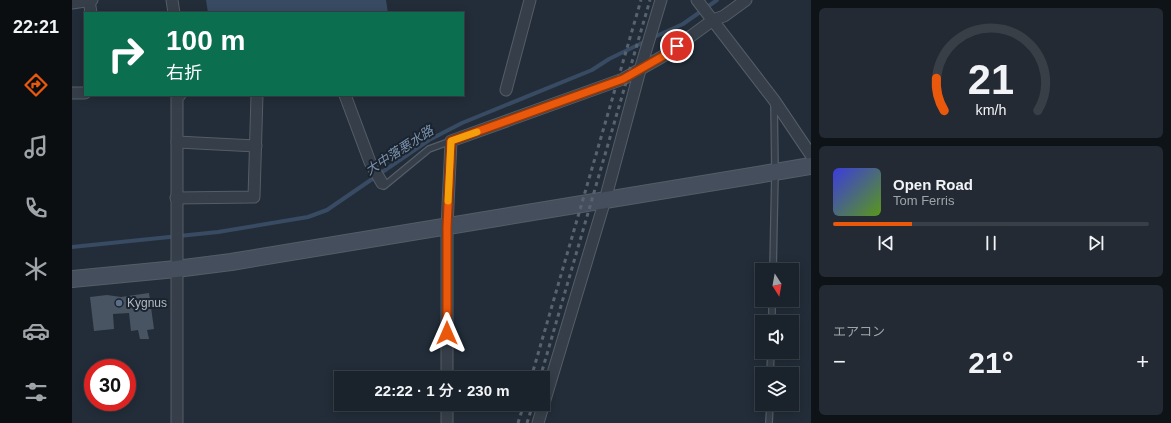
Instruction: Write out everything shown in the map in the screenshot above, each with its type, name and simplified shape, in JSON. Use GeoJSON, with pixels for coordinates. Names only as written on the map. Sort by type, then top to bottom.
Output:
{"type":"FeatureCollection","features":[{"type":"Feature","properties":{"kind":"street"},"geometry":{"type":"LineString","coordinates":[[72,3],[90,0],[91,12]]}},
{"type":"Feature","properties":{"kind":"street"},"geometry":{"type":"LineString","coordinates":[[172,0],[174,12]]}},
{"type":"Feature","properties":{"kind":"street"},"geometry":{"type":"LineString","coordinates":[[506,90],[530,0]]}},
{"type":"Feature","properties":{"kind":"street"},"geometry":{"type":"LineString","coordinates":[[538,423],[605,200],[641,66],[661,0]]}},
{"type":"Feature","properties":{"kind":"street"},"geometry":{"type":"LineString","coordinates":[[447,371],[447,227],[451,141],[623,79],[641,66],[665,55],[711,18],[724,16],[746,0]]}},
{"type":"Feature","properties":{"kind":"street"},"geometry":{"type":"LineString","coordinates":[[698,1],[774,100],[811,155]]}},
{"type":"Feature","properties":{"kind":"street"},"geometry":{"type":"LineString","coordinates":[[72,93],[84,93]]}},
{"type":"Feature","properties":{"kind":"street"},"geometry":{"type":"LineString","coordinates":[[175,96],[177,142],[176,423]]}},
{"type":"Feature","properties":{"kind":"street"},"geometry":{"type":"LineString","coordinates":[[176,198],[254,197],[256,96]]}},
{"type":"Feature","properties":{"kind":"street"},"geometry":{"type":"LineString","coordinates":[[346,96],[370,162],[382,183]]}},
{"type":"Feature","properties":{"kind":"street"},"geometry":{"type":"LineString","coordinates":[[177,142],[256,146]]}},
{"type":"Feature","properties":{"kind":"street"},"geometry":{"type":"LineString","coordinates":[[72,279],[176,261],[231,262],[811,166]]}},
{"type":"Feature","properties":{"kind":"street"},"geometry":{"type":"LineString","coordinates":[[447,411],[447,423]]}},
{"type":"Feature","properties":{"kind":"lane"},"geometry":{"type":"LineString","coordinates":[[773,263],[775,172],[774,100]]}},
{"type":"Feature","properties":{"kind":"lane"},"geometry":{"type":"LineString","coordinates":[[382,183],[384,186],[429,149],[451,141]]}},
{"type":"Feature","properties":{"kind":"lane"},"geometry":{"type":"LineString","coordinates":[[769,423],[770,411]]}},
{"type":"Feature","properties":{"kind":"water"},"geometry":{"type":"Polygon","coordinates":[[[206,0],[386,0],[388,12],[208,12],[206,0]]]}},
{"type":"Feature","properties":{"kind":"building"},"geometry":{"type":"Polygon","coordinates":[[[149,293],[154,329],[147,330],[149,339],[140,339],[138,330],[131,331],[129,313],[113,314],[114,329],[94,331],[90,297],[107,295],[121,297],[149,293]]]}},
{"type":"Feature","properties":{"kind":"waterway","name":"大中落悪水路"},"geometry":{"type":"LineString","coordinates":[[652,38],[683,24],[717,0]]}},
{"type":"Feature","properties":{"kind":"waterway","name":"大中落悪水路"},"geometry":{"type":"LineString","coordinates":[[72,247],[218,232],[308,217],[327,210],[429,140],[462,123],[592,70],[609,59],[646,41]]}},
{"type":"Feature","properties":{"kind":"railway"},"geometry":{"type":"LineString","coordinates":[[533,371],[641,0]]}},
{"type":"Feature","properties":{"kind":"railway"},"geometry":{"type":"LineString","coordinates":[[542,371],[650,0]]}},
{"type":"Feature","properties":{"kind":"railway"},"geometry":{"type":"LineString","coordinates":[[518,423],[522,411]]}},
{"type":"Feature","properties":{"kind":"railway"},"geometry":{"type":"LineString","coordinates":[[527,423],[531,411]]}},
{"type":"Feature","properties":{"kind":"slow traffic"},"geometry":{"type":"LineString","coordinates":[[448,201],[451,141],[477,132]]}},
{"type":"Feature","properties":{"kind":"place","name":"Kygnus"},"geometry":{"type":"Point","coordinates":[119,303]}},
{"type":"Feature","properties":{"kind":"route"},"geometry":{"type":"LineString","coordinates":[[447,333],[447,227],[451,141],[623,79],[665,55],[677,46]]}}]}
